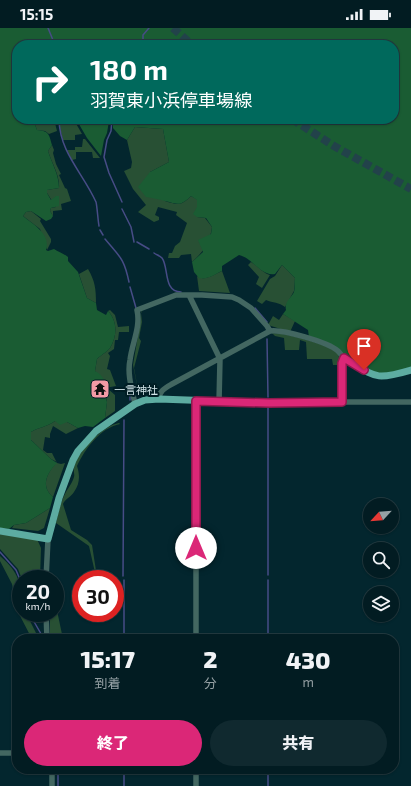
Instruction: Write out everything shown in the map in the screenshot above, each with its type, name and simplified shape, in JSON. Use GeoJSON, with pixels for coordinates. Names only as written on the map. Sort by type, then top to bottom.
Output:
{"type":"FeatureCollection","features":[{"type":"Feature","properties":{"kind":"main road"},"geometry":{"type":"LineString","coordinates":[[0,531],[48,539],[59,498],[69,470],[78,451],[96,431],[135,404],[145,400],[159,399],[219,402],[342,402],[342,363],[344,358],[372,375],[379,377],[391,376],[411,370]]}},
{"type":"Feature","properties":{"kind":"street"},"geometry":{"type":"LineString","coordinates":[[189,295],[220,358],[219,402]]}},
{"type":"Feature","properties":{"kind":"street"},"geometry":{"type":"LineString","coordinates":[[135,404],[129,361],[138,321],[137,310],[170,296],[214,296],[236,299],[255,311],[268,326],[270,331]]}},
{"type":"Feature","properties":{"kind":"street"},"geometry":{"type":"LineString","coordinates":[[159,399],[159,394],[172,384],[270,331],[282,331],[329,346],[339,351],[344,358]]}},
{"type":"Feature","properties":{"kind":"street"},"geometry":{"type":"LineString","coordinates":[[196,401],[196,634]]}},
{"type":"Feature","properties":{"kind":"street"},"geometry":{"type":"LineString","coordinates":[[342,402],[411,402]]}},
{"type":"Feature","properties":{"kind":"street"},"geometry":{"type":"LineString","coordinates":[[46,570],[48,539]]}},
{"type":"Feature","properties":{"kind":"street"},"geometry":{"type":"LineString","coordinates":[[46,622],[47,634]]}},
{"type":"Feature","properties":{"kind":"street"},"geometry":{"type":"LineString","coordinates":[[0,753],[12,753]]}},
{"type":"Feature","properties":{"kind":"street"},"geometry":{"type":"LineString","coordinates":[[52,774],[52,786]]}},
{"type":"Feature","properties":{"kind":"street"},"geometry":{"type":"LineString","coordinates":[[196,774],[196,786]]}},
{"type":"Feature","properties":{"kind":"green space"},"geometry":{"type":"Polygon","coordinates":[[[0,28],[411,28],[411,368],[380,375],[309,337],[308,330],[283,314],[286,310],[287,302],[294,292],[295,278],[282,265],[275,274],[265,273],[249,260],[239,255],[222,266],[222,271],[208,277],[199,278],[194,272],[192,262],[203,252],[198,240],[211,234],[212,227],[206,218],[197,217],[193,214],[197,207],[197,200],[191,196],[179,204],[173,203],[146,197],[138,187],[150,172],[169,162],[163,129],[135,127],[127,140],[120,136],[113,128],[113,124],[399,124],[399,40],[12,40],[12,124],[35,124],[37,130],[44,131],[48,134],[52,145],[48,151],[59,183],[59,188],[47,190],[51,200],[56,196],[59,196],[59,206],[51,208],[50,211],[53,216],[51,219],[46,221],[31,211],[26,212],[23,216],[36,226],[44,235],[47,244],[46,250],[48,251],[54,249],[68,257],[68,261],[78,272],[87,298],[96,303],[97,310],[106,315],[108,311],[114,319],[115,334],[110,348],[97,359],[95,371],[102,376],[105,384],[95,388],[98,396],[105,395],[107,402],[105,418],[93,427],[85,426],[78,428],[67,422],[60,425],[55,421],[31,432],[31,440],[57,463],[50,471],[46,480],[49,493],[53,497],[50,508],[26,523],[14,525],[9,529],[0,528],[0,28]]]}},
{"type":"Feature","properties":{"kind":"green space"},"geometry":{"type":"Polygon","coordinates":[[[35,124],[55,124],[57,131],[49,134],[45,131],[37,130],[35,124]]]}},
{"type":"Feature","properties":{"kind":"green space"},"geometry":{"type":"Polygon","coordinates":[[[60,124],[76,124],[82,134],[75,135],[75,140],[63,140],[60,124]]]}},
{"type":"Feature","properties":{"kind":"green space"},"geometry":{"type":"Polygon","coordinates":[[[79,124],[108,124],[101,156],[87,138],[79,124]]]}},
{"type":"Feature","properties":{"kind":"green space"},"geometry":{"type":"Polygon","coordinates":[[[135,127],[163,129],[169,162],[150,172],[165,201],[179,204],[185,202],[191,196],[198,200],[197,217],[205,218],[212,227],[210,238],[205,247],[192,262],[191,254],[181,255],[179,258],[168,258],[169,253],[172,253],[175,246],[180,242],[187,223],[176,215],[177,212],[158,207],[155,215],[159,217],[159,220],[154,222],[138,212],[146,205],[133,189],[124,171],[131,168],[132,162],[127,140],[135,127]]]}},
{"type":"Feature","properties":{"kind":"green space"},"geometry":{"type":"Polygon","coordinates":[[[83,139],[85,139],[100,158],[93,158],[92,152],[76,152],[76,159],[72,160],[67,150],[75,150],[75,147],[82,147],[83,139]]]}},
{"type":"Feature","properties":{"kind":"green space"},"geometry":{"type":"Polygon","coordinates":[[[52,145],[56,164],[61,174],[59,175],[65,188],[67,189],[71,201],[61,204],[62,210],[53,211],[53,216],[50,211],[51,208],[56,207],[47,193],[47,190],[59,188],[59,183],[48,151],[52,145]]]}},
{"type":"Feature","properties":{"kind":"green space"},"geometry":{"type":"Polygon","coordinates":[[[31,211],[41,219],[40,221],[51,239],[47,250],[40,229],[23,216],[26,212],[31,211]]]}},
{"type":"Feature","properties":{"kind":"green space"},"geometry":{"type":"Polygon","coordinates":[[[251,262],[270,275],[262,288],[256,284],[259,277],[248,265],[251,262]]]}},
{"type":"Feature","properties":{"kind":"green space"},"geometry":{"type":"Polygon","coordinates":[[[282,265],[295,278],[294,291],[285,307],[266,300],[262,304],[257,301],[270,279],[275,276],[282,265]]]}},
{"type":"Feature","properties":{"kind":"green space"},"geometry":{"type":"Polygon","coordinates":[[[88,269],[95,285],[96,303],[87,298],[79,274],[88,269]]]}},
{"type":"Feature","properties":{"kind":"green space"},"geometry":{"type":"Polygon","coordinates":[[[222,271],[230,293],[199,291],[197,276],[200,278],[206,278],[222,271]]]}},
{"type":"Feature","properties":{"kind":"green space"},"geometry":{"type":"Polygon","coordinates":[[[110,310],[115,315],[118,327],[129,326],[129,332],[119,332],[118,340],[115,340],[114,349],[108,353],[110,356],[107,369],[110,370],[116,386],[105,388],[103,386],[105,384],[95,371],[97,359],[110,348],[114,339],[115,324],[114,319],[108,311],[110,310]]]}},
{"type":"Feature","properties":{"kind":"green space"},"geometry":{"type":"Polygon","coordinates":[[[143,310],[141,313],[142,322],[139,338],[141,341],[134,368],[139,395],[133,365],[141,312],[143,310]]]}},
{"type":"Feature","properties":{"kind":"green space"},"geometry":{"type":"Polygon","coordinates":[[[283,314],[295,321],[290,332],[268,325],[273,316],[279,320],[283,314]]]}},
{"type":"Feature","properties":{"kind":"green space"},"geometry":{"type":"Polygon","coordinates":[[[272,333],[296,337],[325,346],[338,354],[339,365],[333,365],[332,359],[307,359],[306,342],[300,340],[299,350],[285,350],[284,338],[275,336],[272,333]]]}},
{"type":"Feature","properties":{"kind":"green space"},"geometry":{"type":"Polygon","coordinates":[[[108,389],[115,395],[115,411],[105,418],[107,402],[105,392],[108,389]]]}},
{"type":"Feature","properties":{"kind":"green space"},"geometry":{"type":"Polygon","coordinates":[[[55,421],[67,422],[78,428],[66,434],[53,426],[50,438],[45,437],[43,450],[47,453],[52,453],[56,462],[31,440],[31,432],[55,421]]]}},
{"type":"Feature","properties":{"kind":"green space"},"geometry":{"type":"Polygon","coordinates":[[[120,424],[106,430],[94,440],[84,453],[77,466],[79,476],[76,489],[63,504],[71,530],[92,545],[96,570],[94,570],[89,546],[56,523],[65,493],[73,480],[74,468],[80,454],[92,440],[106,429],[113,425],[120,424]]]}},
{"type":"Feature","properties":{"kind":"green space"},"geometry":{"type":"Polygon","coordinates":[[[57,462],[61,464],[65,463],[53,497],[49,493],[46,480],[50,471],[57,462]]]}},
{"type":"Feature","properties":{"kind":"green space"},"geometry":{"type":"Polygon","coordinates":[[[50,508],[44,528],[38,531],[12,528],[14,525],[26,523],[50,508]]]}},
{"type":"Feature","properties":{"kind":"green space"},"geometry":{"type":"Polygon","coordinates":[[[0,534],[37,539],[41,548],[40,570],[18,570],[0,549],[0,534]]]}},
{"type":"Feature","properties":{"kind":"green space"},"geometry":{"type":"Polygon","coordinates":[[[0,556],[14,570],[12,570],[12,584],[0,561],[0,556]]]}},
{"type":"Feature","properties":{"kind":"green space"},"geometry":{"type":"Polygon","coordinates":[[[23,622],[30,622],[36,634],[29,634],[23,622]]]}},
{"type":"Feature","properties":{"kind":"green space"},"geometry":{"type":"Polygon","coordinates":[[[50,622],[59,622],[62,634],[50,634],[50,622]]]}},
{"type":"Feature","properties":{"kind":"waterway"},"geometry":{"type":"LineString","coordinates":[[48,28],[53,40]]}},
{"type":"Feature","properties":{"kind":"waterway"},"geometry":{"type":"LineString","coordinates":[[143,40],[143,35],[149,28]]}},
{"type":"Feature","properties":{"kind":"waterway"},"geometry":{"type":"LineString","coordinates":[[59,124],[63,143],[96,202],[99,226]]}},
{"type":"Feature","properties":{"kind":"waterway"},"geometry":{"type":"LineString","coordinates":[[112,124],[104,157],[109,173],[122,202]]}},
{"type":"Feature","properties":{"kind":"waterway"},"geometry":{"type":"LineString","coordinates":[[122,209],[131,227],[134,242]]}},
{"type":"Feature","properties":{"kind":"waterway"},"geometry":{"type":"LineString","coordinates":[[100,230],[103,235]]}},
{"type":"Feature","properties":{"kind":"waterway"},"geometry":{"type":"LineString","coordinates":[[105,239],[121,258],[129,282]]}},
{"type":"Feature","properties":{"kind":"waterway"},"geometry":{"type":"LineString","coordinates":[[137,242],[149,249]]}},
{"type":"Feature","properties":{"kind":"waterway"},"geometry":{"type":"LineString","coordinates":[[154,253],[162,258],[164,262],[167,278],[171,288],[175,291],[181,292]]}},
{"type":"Feature","properties":{"kind":"waterway"},"geometry":{"type":"LineString","coordinates":[[130,287],[136,308]]}},
{"type":"Feature","properties":{"kind":"waterway"},"geometry":{"type":"LineString","coordinates":[[255,308],[267,322]]}},
{"type":"Feature","properties":{"kind":"waterway"},"geometry":{"type":"LineString","coordinates":[[267,339],[268,397]]}},
{"type":"Feature","properties":{"kind":"waterway"},"geometry":{"type":"LineString","coordinates":[[130,392],[130,400]]}},
{"type":"Feature","properties":{"kind":"waterway"},"geometry":{"type":"LineString","coordinates":[[268,406],[268,575]]}},
{"type":"Feature","properties":{"kind":"waterway"},"geometry":{"type":"LineString","coordinates":[[123,570],[124,420]]}},
{"type":"Feature","properties":{"kind":"waterway"},"geometry":{"type":"LineString","coordinates":[[0,552],[16,570]]}},
{"type":"Feature","properties":{"kind":"waterway"},"geometry":{"type":"LineString","coordinates":[[268,580],[268,634]]}},
{"type":"Feature","properties":{"kind":"waterway"},"geometry":{"type":"LineString","coordinates":[[34,622],[41,634]]}},
{"type":"Feature","properties":{"kind":"waterway"},"geometry":{"type":"LineString","coordinates":[[124,622],[124,634]]}},
{"type":"Feature","properties":{"kind":"waterway"},"geometry":{"type":"LineString","coordinates":[[58,774],[58,786]]}},
{"type":"Feature","properties":{"kind":"waterway"},"geometry":{"type":"LineString","coordinates":[[124,774],[124,786]]}},
{"type":"Feature","properties":{"kind":"waterway"},"geometry":{"type":"LineString","coordinates":[[268,774],[268,786]]}},
{"type":"Feature","properties":{"kind":"tunnel"},"geometry":{"type":"LineString","coordinates":[[173,28],[186,40]]}},
{"type":"Feature","properties":{"kind":"tunnel"},"geometry":{"type":"LineString","coordinates":[[300,124],[334,146],[411,189]]}},
{"type":"Feature","properties":{"kind":"place","name":"一言神社"},"geometry":{"type":"Point","coordinates":[100,389]}},
{"type":"Feature","properties":{"kind":"route"},"geometry":{"type":"LineString","coordinates":[[196,548],[196,401],[269,403],[342,402],[342,363],[344,358],[364,370]]}}]}
